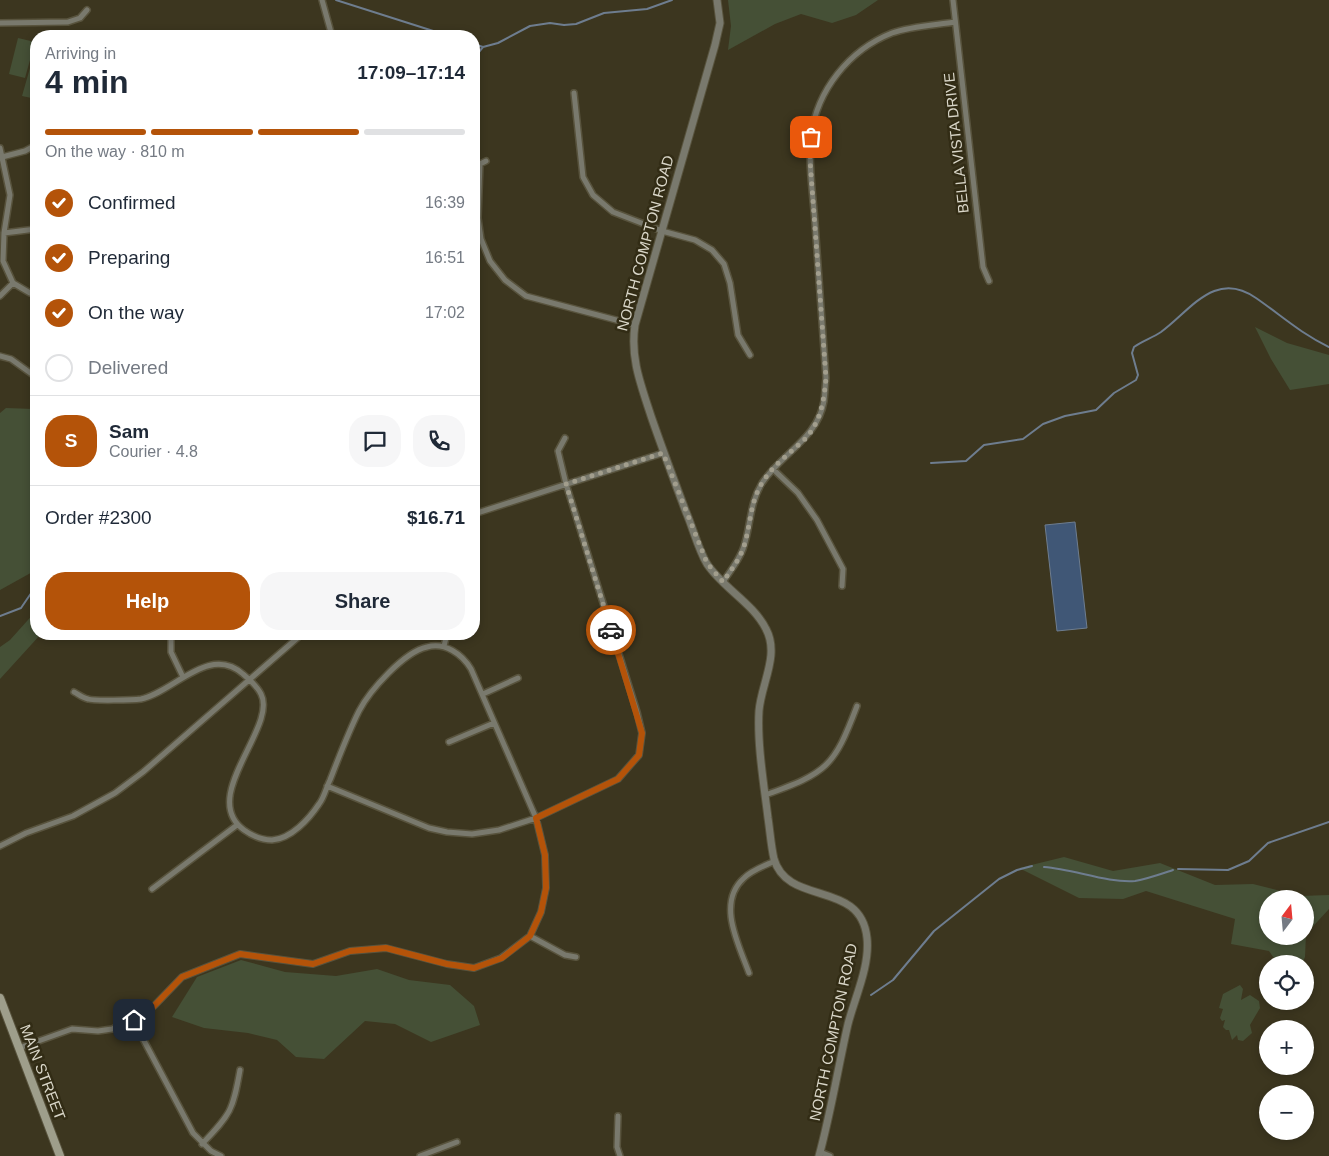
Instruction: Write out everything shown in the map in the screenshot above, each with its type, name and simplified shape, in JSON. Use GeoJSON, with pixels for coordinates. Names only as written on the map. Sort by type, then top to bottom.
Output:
{"type":"FeatureCollection","features":[{"type":"Feature","properties":{"kind":"main road","name":"MAIN STREET"},"geometry":{"type":"LineString","coordinates":[[0,998],[60,1156]]}},
{"type":"Feature","properties":{"kind":"street"},"geometry":{"type":"LineString","coordinates":[[322,0],[330,30]]}},
{"type":"Feature","properties":{"kind":"street","name":"NORTH COMPTON ROAD"},"geometry":{"type":"LineString","coordinates":[[717,0],[720,23],[715,45],[632,342],[636,371],[663,453],[707,563],[723,582],[760,618],[767,630],[771,644],[771,658],[759,710],[765,795],[774,861],[783,874],[794,884],[846,901],[858,913],[867,938],[865,963],[849,1022],[830,1116],[820,1154]]}},
{"type":"Feature","properties":{"kind":"street","name":"BELLA VISTA DRIVE"},"geometry":{"type":"LineString","coordinates":[[953,0],[983,267],[989,281]]}},
{"type":"Feature","properties":{"kind":"street"},"geometry":{"type":"LineString","coordinates":[[0,23],[68,22],[80,18],[87,10]]}},
{"type":"Feature","properties":{"kind":"street"},"geometry":{"type":"LineString","coordinates":[[723,582],[739,560],[744,547],[751,505],[762,484],[772,469],[806,437],[816,424],[824,403],[826,378],[810,160],[814,119],[822,99],[832,81],[845,65],[876,40],[894,32],[955,22]]}},
{"type":"Feature","properties":{"kind":"street"},"geometry":{"type":"LineString","coordinates":[[574,93],[583,177],[593,195],[613,212],[662,231],[695,240],[712,250],[724,264],[730,283],[738,334],[750,355]]}},
{"type":"Feature","properties":{"kind":"street"},"geometry":{"type":"LineString","coordinates":[[0,148],[10,195],[2,261],[13,283],[30,293]]}},
{"type":"Feature","properties":{"kind":"street"},"geometry":{"type":"LineString","coordinates":[[1,157],[30,148]]}},
{"type":"Feature","properties":{"kind":"street"},"geometry":{"type":"LineString","coordinates":[[480,164],[486,161]]}},
{"type":"Feature","properties":{"kind":"street"},"geometry":{"type":"LineString","coordinates":[[4,233],[30,230]]}},
{"type":"Feature","properties":{"kind":"street"},"geometry":{"type":"LineString","coordinates":[[480,239],[490,261],[505,280],[526,296],[635,326]]}},
{"type":"Feature","properties":{"kind":"street"},"geometry":{"type":"LineString","coordinates":[[0,296],[13,283]]}},
{"type":"Feature","properties":{"kind":"street"},"geometry":{"type":"LineString","coordinates":[[0,356],[11,359],[30,372]]}},
{"type":"Feature","properties":{"kind":"street"},"geometry":{"type":"LineString","coordinates":[[327,786],[428,828],[472,834],[498,830],[536,818],[618,779],[639,755],[642,733],[566,484],[558,451],[565,438]]}},
{"type":"Feature","properties":{"kind":"street"},"geometry":{"type":"LineString","coordinates":[[480,512],[663,453]]}},
{"type":"Feature","properties":{"kind":"street"},"geometry":{"type":"LineString","coordinates":[[772,469],[798,492],[817,520],[842,569],[842,586]]}},
{"type":"Feature","properties":{"kind":"street"},"geometry":{"type":"LineString","coordinates":[[171,640],[171,652],[183,677]]}},
{"type":"Feature","properties":{"kind":"street"},"geometry":{"type":"LineString","coordinates":[[0,846],[73,816],[115,793],[143,772],[295,640]]}},
{"type":"Feature","properties":{"kind":"street"},"geometry":{"type":"LineString","coordinates":[[444,646],[446,640]]}},
{"type":"Feature","properties":{"kind":"street"},"geometry":{"type":"LineString","coordinates":[[19,1048],[72,1028],[98,1031],[112,1029],[134,1020],[154,1006],[182,977],[240,954],[313,964],[350,951],[386,948],[447,964],[474,968],[502,958],[530,936],[541,912],[546,888],[545,855],[536,818],[483,694],[467,662],[444,646],[428,646],[415,651],[387,674],[360,709],[320,803],[304,823],[289,834],[272,840],[251,835],[237,825],[231,814],[229,801],[232,787],[261,716],[263,703],[261,694],[235,667],[220,664],[206,666],[183,677],[159,692],[140,699],[88,700],[74,692]]}},
{"type":"Feature","properties":{"kind":"street"},"geometry":{"type":"LineString","coordinates":[[483,694],[518,678]]}},
{"type":"Feature","properties":{"kind":"street"},"geometry":{"type":"LineString","coordinates":[[765,795],[803,782],[821,771],[835,756],[845,738],[857,706]]}},
{"type":"Feature","properties":{"kind":"street"},"geometry":{"type":"LineString","coordinates":[[449,742],[494,723]]}},
{"type":"Feature","properties":{"kind":"street"},"geometry":{"type":"LineString","coordinates":[[152,889],[237,825]]}},
{"type":"Feature","properties":{"kind":"street"},"geometry":{"type":"LineString","coordinates":[[749,973],[732,926],[731,906],[735,891],[743,878],[774,861]]}},
{"type":"Feature","properties":{"kind":"street"},"geometry":{"type":"LineString","coordinates":[[530,936],[565,955],[576,957]]}},
{"type":"Feature","properties":{"kind":"street"},"geometry":{"type":"LineString","coordinates":[[134,1020],[193,1134],[202,1144],[220,1156]]}},
{"type":"Feature","properties":{"kind":"street"},"geometry":{"type":"LineString","coordinates":[[202,1144],[225,1120],[234,1102],[240,1070]]}},
{"type":"Feature","properties":{"kind":"street"},"geometry":{"type":"LineString","coordinates":[[618,1116],[618,1147],[620,1156]]}},
{"type":"Feature","properties":{"kind":"street"},"geometry":{"type":"LineString","coordinates":[[420,1156],[457,1142]]}},
{"type":"Feature","properties":{"kind":"street"},"geometry":{"type":"LineString","coordinates":[[820,1154],[830,1156]]}},
{"type":"Feature","properties":{"kind":"green space"},"geometry":{"type":"Polygon","coordinates":[[[728,0],[878,0],[856,15],[832,23],[801,14],[775,24],[728,50],[731,26],[728,0]]]}},
{"type":"Feature","properties":{"kind":"green space"},"geometry":{"type":"Polygon","coordinates":[[[18,38],[30,41],[30,60],[25,78],[9,74],[18,38]]]}},
{"type":"Feature","properties":{"kind":"green space"},"geometry":{"type":"Polygon","coordinates":[[[30,68],[30,98],[22,96],[30,68]]]}},
{"type":"Feature","properties":{"kind":"green space"},"geometry":{"type":"Polygon","coordinates":[[[1255,327],[1287,343],[1329,355],[1329,384],[1290,390],[1271,359],[1255,327]]]}},
{"type":"Feature","properties":{"kind":"green space"},"geometry":{"type":"Polygon","coordinates":[[[6,408],[30,409],[30,573],[0,590],[0,413],[6,408]]]}},
{"type":"Feature","properties":{"kind":"green space"},"geometry":{"type":"Polygon","coordinates":[[[30,618],[30,640],[36,640],[0,679],[0,647],[10,640],[30,618]]]}},
{"type":"Feature","properties":{"kind":"green space"},"geometry":{"type":"Polygon","coordinates":[[[1064,857],[1113,871],[1160,863],[1215,885],[1253,884],[1276,890],[1259,890],[1259,945],[1306,945],[1305,955],[1272,955],[1269,951],[1231,944],[1235,919],[1146,891],[1123,899],[1079,898],[1019,868],[1064,857]]]}},
{"type":"Feature","properties":{"kind":"green space"},"geometry":{"type":"Polygon","coordinates":[[[1329,895],[1329,909],[1314,925],[1314,896],[1329,895]]]}},
{"type":"Feature","properties":{"kind":"green space"},"geometry":{"type":"Polygon","coordinates":[[[241,960],[285,972],[336,976],[377,969],[409,980],[450,985],[474,1006],[480,1025],[431,1042],[395,1024],[365,1021],[324,1059],[296,1057],[277,1040],[248,1033],[204,1028],[172,1017],[197,977],[241,960]]]}},
{"type":"Feature","properties":{"kind":"green space"},"geometry":{"type":"Polygon","coordinates":[[[1240,985],[1243,989],[1241,1000],[1250,995],[1259,1001],[1259,1010],[1250,1025],[1252,1033],[1243,1041],[1238,1040],[1237,1035],[1232,1040],[1229,1030],[1223,1027],[1225,1020],[1222,1021],[1220,1018],[1223,1009],[1219,1008],[1223,994],[1240,985]]]}},
{"type":"Feature","properties":{"kind":"water"},"geometry":{"type":"Polygon","coordinates":[[[1075,522],[1087,628],[1057,631],[1045,525],[1075,522]]]}},
{"type":"Feature","properties":{"kind":"waterway"},"geometry":{"type":"LineString","coordinates":[[336,0],[430,30]]}},
{"type":"Feature","properties":{"kind":"waterway"},"geometry":{"type":"LineString","coordinates":[[480,46],[498,43],[530,26],[550,23],[576,24],[604,13],[647,9],[672,0]]}},
{"type":"Feature","properties":{"kind":"waterway"},"geometry":{"type":"LineString","coordinates":[[480,51],[483,47]]}},
{"type":"Feature","properties":{"kind":"waterway"},"geometry":{"type":"LineString","coordinates":[[931,463],[966,461],[984,445],[1023,439],[1043,424],[1065,416],[1096,410],[1114,393],[1136,380],[1138,375],[1132,353],[1134,347],[1161,332],[1193,304],[1216,290],[1228,288],[1241,290],[1256,298],[1309,336],[1329,347]]}},
{"type":"Feature","properties":{"kind":"waterway"},"geometry":{"type":"LineString","coordinates":[[0,616],[21,608],[30,595]]}},
{"type":"Feature","properties":{"kind":"waterway"},"geometry":{"type":"LineString","coordinates":[[1178,869],[1228,870],[1249,861],[1268,843],[1329,822]]}},
{"type":"Feature","properties":{"kind":"waterway"},"geometry":{"type":"LineString","coordinates":[[871,995],[893,980],[934,931],[999,879],[1017,870],[1032,866]]}},
{"type":"Feature","properties":{"kind":"waterway"},"geometry":{"type":"LineString","coordinates":[[1044,867],[1124,881],[1140,880],[1173,870]]}},
{"type":"Feature","properties":{"kind":"way so far"},"geometry":{"type":"LineString","coordinates":[[611,630],[566,484],[663,453],[707,563],[723,582],[739,560],[744,547],[751,505],[762,484],[772,469],[806,437],[816,424],[824,403],[826,378],[810,160],[811,137]]}},
{"type":"Feature","properties":{"kind":"route"},"geometry":{"type":"LineString","coordinates":[[134,1020],[154,1006],[182,977],[240,954],[313,964],[350,951],[386,948],[447,964],[474,968],[502,958],[530,936],[541,912],[546,888],[545,855],[536,818],[618,779],[639,755],[642,733],[611,630]]}}]}
